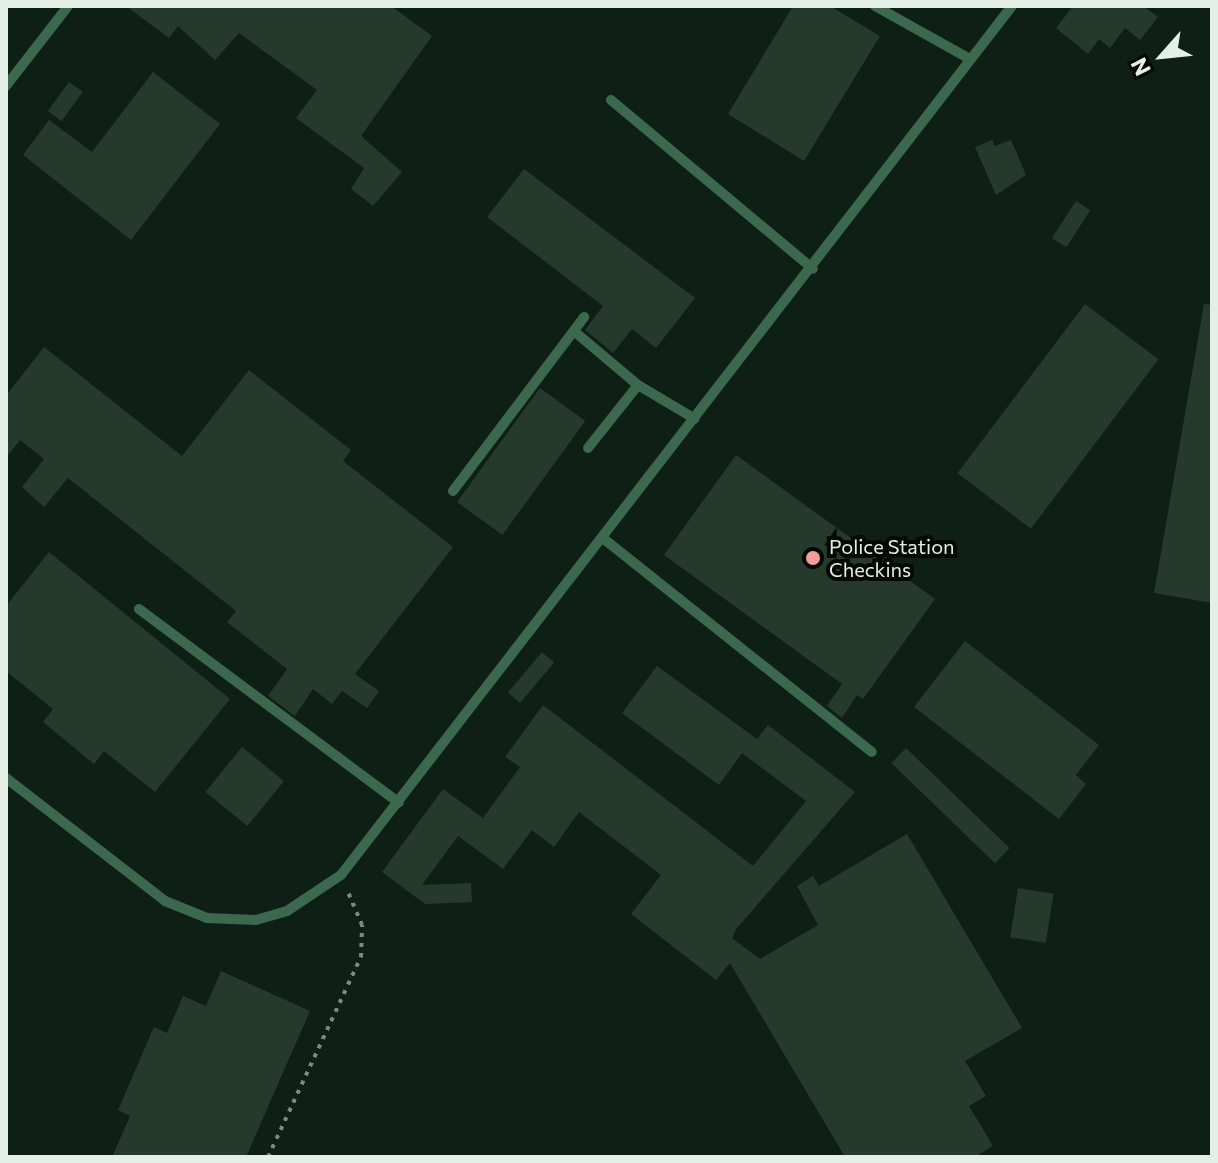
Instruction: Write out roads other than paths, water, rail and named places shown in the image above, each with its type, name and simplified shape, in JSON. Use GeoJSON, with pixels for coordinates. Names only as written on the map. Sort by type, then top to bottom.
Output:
{"type":"FeatureCollection","features":[{"type":"Feature","properties":{"kind":"lane"},"geometry":{"type":"LineString","coordinates":[[6,86],[68,6]]}},
{"type":"Feature","properties":{"kind":"lane"},"geometry":{"type":"LineString","coordinates":[[875,6],[970,59]]}},
{"type":"Feature","properties":{"kind":"lane"},"geometry":{"type":"LineString","coordinates":[[6,778],[165,901],[207,918],[256,920],[287,911],[341,875],[813,269],[1012,6]]}},
{"type":"Feature","properties":{"kind":"lane"},"geometry":{"type":"LineString","coordinates":[[611,100],[813,269]]}},
{"type":"Feature","properties":{"kind":"lane"},"geometry":{"type":"LineString","coordinates":[[453,491],[584,317]]}},
{"type":"Feature","properties":{"kind":"lane"},"geometry":{"type":"LineString","coordinates":[[575,332],[638,385],[695,419]]}},
{"type":"Feature","properties":{"kind":"lane"},"geometry":{"type":"LineString","coordinates":[[588,448],[638,385]]}},
{"type":"Feature","properties":{"kind":"lane"},"geometry":{"type":"LineString","coordinates":[[604,539],[872,752]]}},
{"type":"Feature","properties":{"kind":"lane"},"geometry":{"type":"LineString","coordinates":[[139,609],[399,803]]}},
{"type":"Feature","properties":{"kind":"place","name":"Police Station Checkins"},"geometry":{"type":"Point","coordinates":[813,558]}}]}
